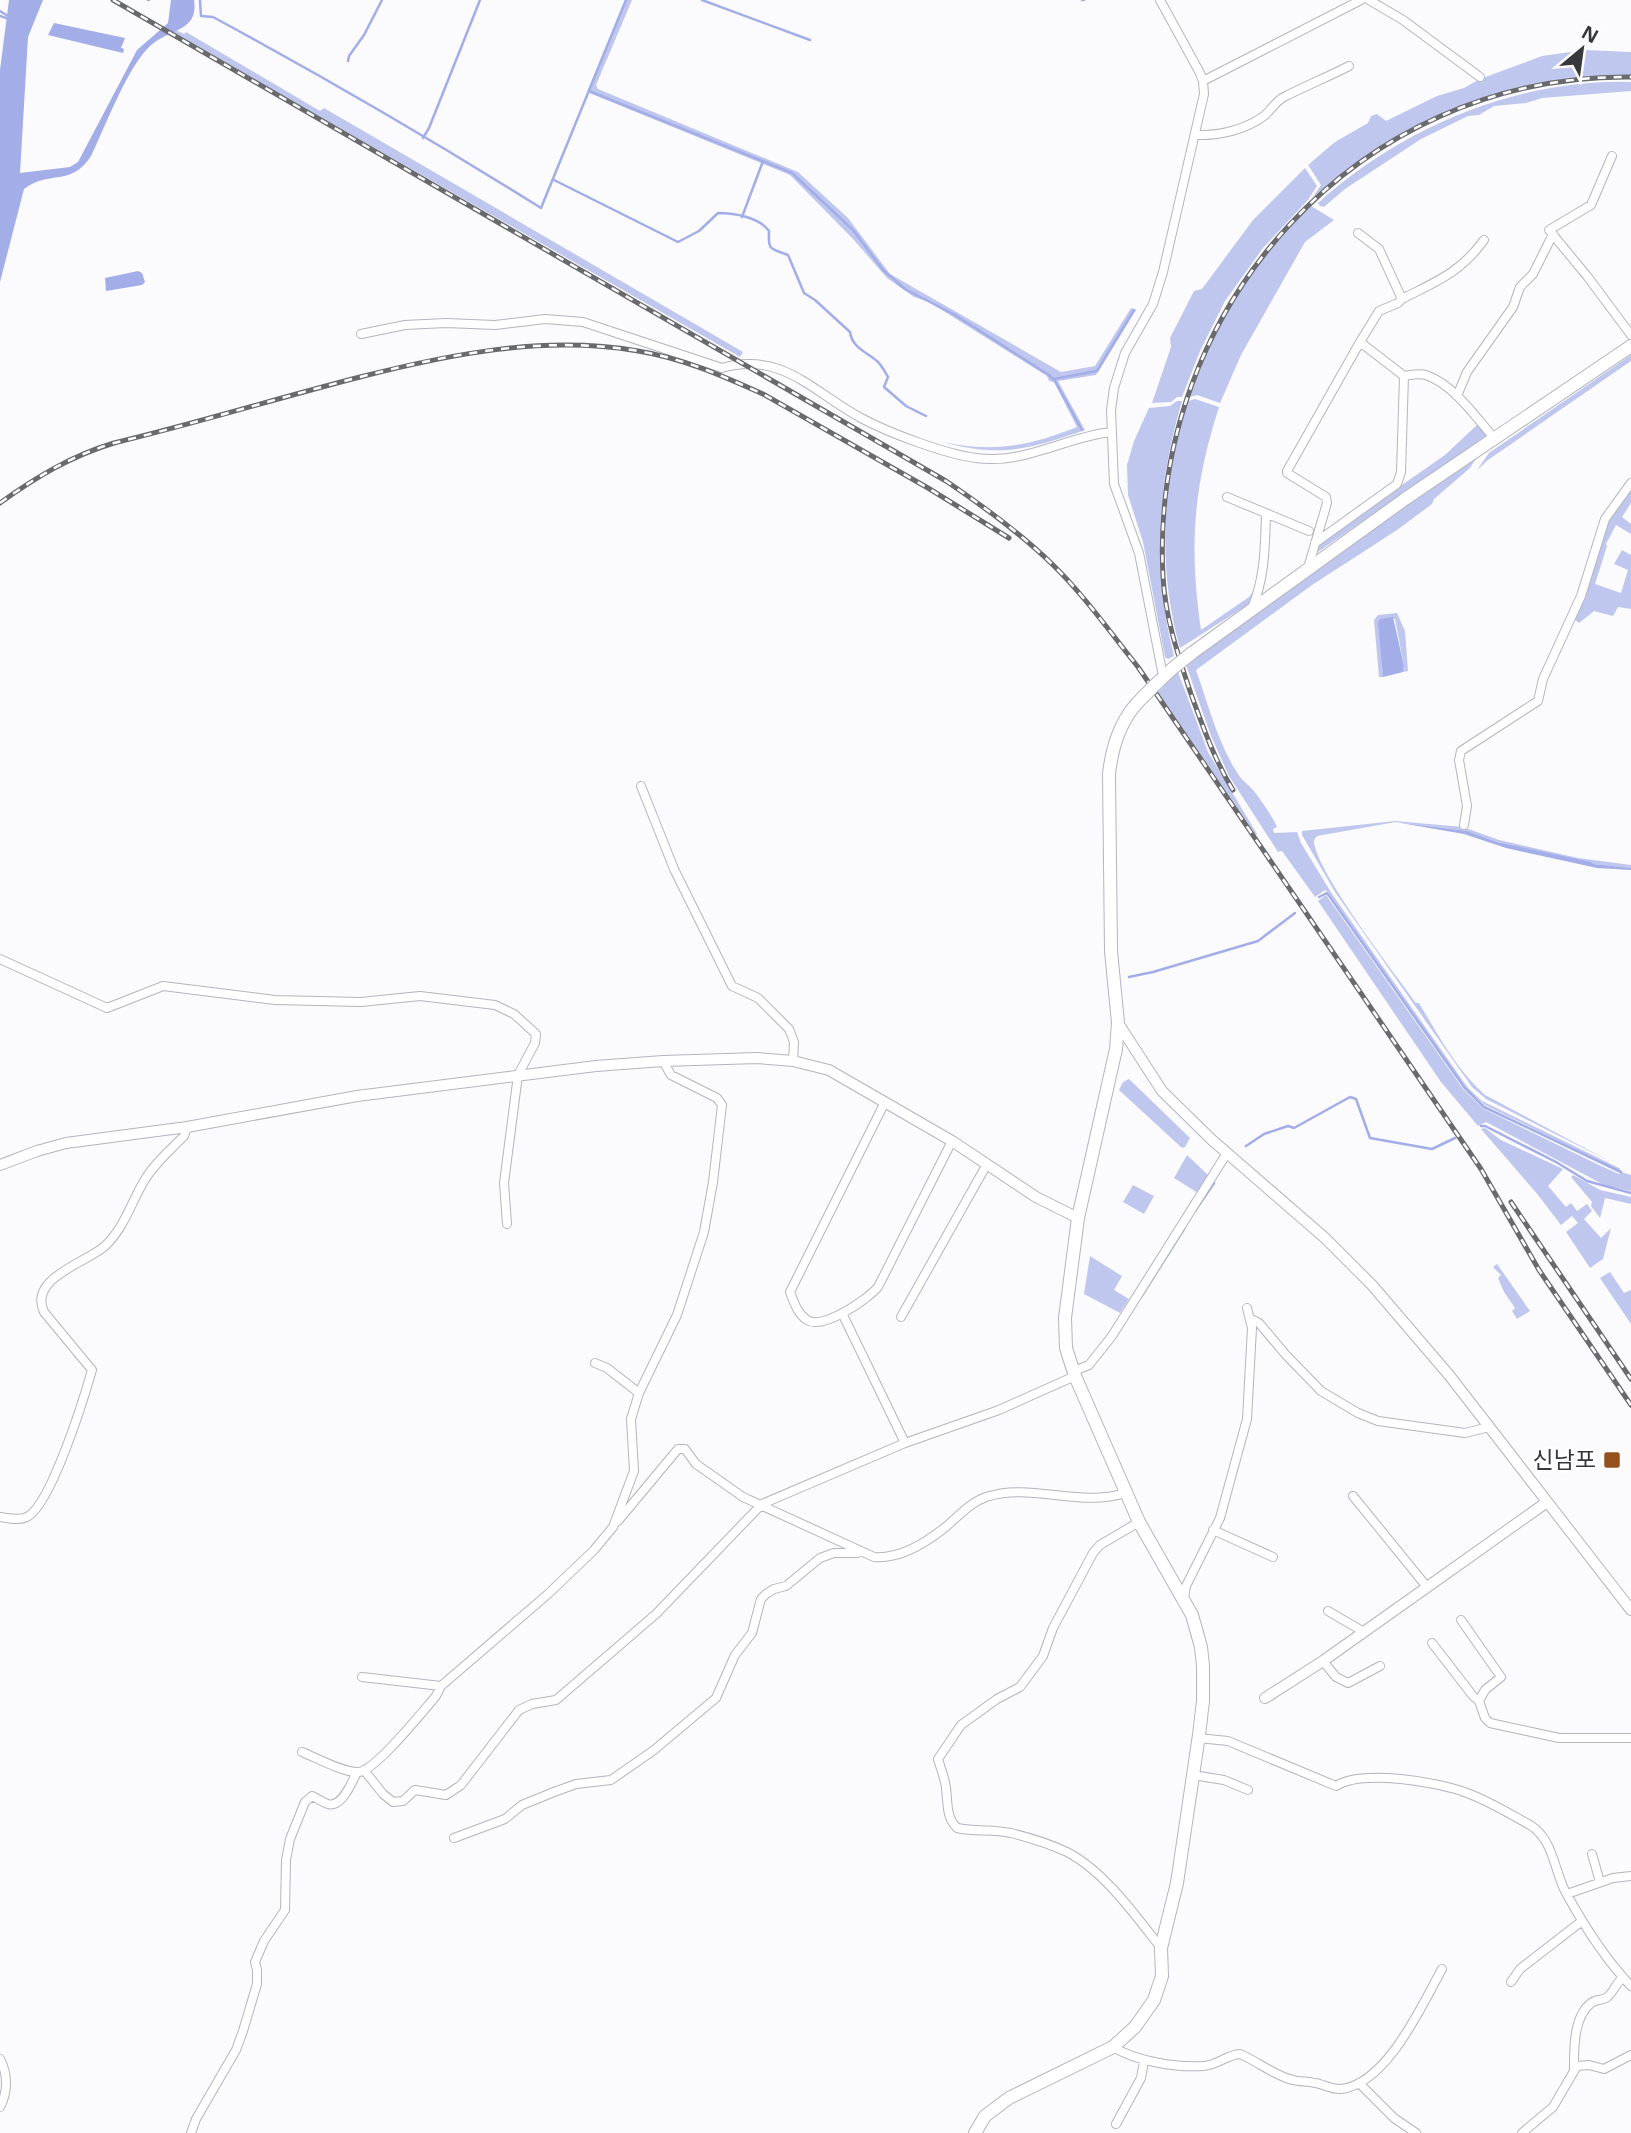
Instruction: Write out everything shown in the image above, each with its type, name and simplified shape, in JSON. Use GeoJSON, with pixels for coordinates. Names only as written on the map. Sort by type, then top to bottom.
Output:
{"type":"FeatureCollection","features":[{"type":"Feature","properties":{"kind":"main road"},"geometry":{"type":"LineString","coordinates":[[975,2133],[991,2110],[1009,2098],[1113,2047],[1135,2027],[1154,2000],[1162,1976],[1161,1948],[1177,1883],[1203,1701],[1203,1666],[1197,1630],[1184,1598],[1125,1493],[1066,1348],[1065,1318],[1078,1218],[1116,1049],[1118,1023],[1111,951],[1109,774],[1116,739],[1129,713],[1142,698],[1192,653],[1308,568],[1631,346]]}},
{"type":"Feature","properties":{"kind":"main road"},"geometry":{"type":"LineString","coordinates":[[1118,1023],[1162,1091],[1227,1153],[1325,1238],[1372,1285],[1448,1375],[1631,1610]]}},
{"type":"Feature","properties":{"kind":"main road"},"geometry":{"type":"LineString","coordinates":[[0,1165],[66,1143],[187,1127],[357,1096],[518,1075],[663,1061],[757,1058],[793,1061],[829,1070],[952,1141],[1036,1197],[1078,1218]]}},
{"type":"Feature","properties":{"kind":"main road"},"geometry":{"type":"LineString","coordinates":[[1265,1698],[1323,1661],[1547,1502]]}},
{"type":"Feature","properties":{"kind":"street"},"geometry":{"type":"LineString","coordinates":[[1160,0],[1203,81],[1204,94],[1158,291],[1118,370],[1111,432],[1114,484],[1139,553],[1164,676]]}},
{"type":"Feature","properties":{"kind":"street"},"geometry":{"type":"LineString","coordinates":[[1203,81],[1361,0]]}},
{"type":"Feature","properties":{"kind":"street"},"geometry":{"type":"LineString","coordinates":[[1369,0],[1403,20],[1480,77]]}},
{"type":"Feature","properties":{"kind":"street"},"geometry":{"type":"LineString","coordinates":[[1196,135],[1208,136],[1254,123],[1267,114],[1280,99],[1349,66]]}},
{"type":"Feature","properties":{"kind":"street"},"geometry":{"type":"LineString","coordinates":[[1612,156],[1591,205],[1549,230],[1631,335]]}},
{"type":"Feature","properties":{"kind":"street"},"geometry":{"type":"LineString","coordinates":[[1358,233],[1378,249],[1402,299]]}},
{"type":"Feature","properties":{"kind":"street"},"geometry":{"type":"LineString","coordinates":[[1457,396],[1467,372],[1513,307],[1520,288],[1533,274],[1553,234]]}},
{"type":"Feature","properties":{"kind":"street"},"geometry":{"type":"LineString","coordinates":[[1308,568],[1327,503],[1326,497],[1287,471],[1379,311],[1456,271],[1470,260],[1484,240]]}},
{"type":"Feature","properties":{"kind":"street"},"geometry":{"type":"LineString","coordinates":[[361,334],[405,325],[495,325],[545,319],[583,322],[722,368],[739,363],[753,363],[787,370],[860,417],[886,430],[974,458],[1003,459],[1020,456],[1063,445],[1085,436],[1111,432]]}},
{"type":"Feature","properties":{"kind":"street"},"geometry":{"type":"LineString","coordinates":[[1360,342],[1404,376],[1423,373],[1437,380],[1457,396],[1494,438]]}},
{"type":"Feature","properties":{"kind":"street"},"geometry":{"type":"LineString","coordinates":[[1315,543],[1397,484],[1401,472],[1404,376]]}},
{"type":"Feature","properties":{"kind":"street"},"geometry":{"type":"LineString","coordinates":[[1464,825],[1467,806],[1459,760],[1461,751],[1538,701],[1543,679],[1581,596],[1605,519],[1631,483]]}},
{"type":"Feature","properties":{"kind":"street"},"geometry":{"type":"LineString","coordinates":[[1227,497],[1309,531]]}},
{"type":"Feature","properties":{"kind":"street"},"geometry":{"type":"LineString","coordinates":[[1251,610],[1264,564],[1266,513]]}},
{"type":"Feature","properties":{"kind":"street"},"geometry":{"type":"LineString","coordinates":[[641,786],[674,869],[732,986],[758,998],[789,1029],[794,1042],[793,1061]]}},
{"type":"Feature","properties":{"kind":"street"},"geometry":{"type":"LineString","coordinates":[[0,959],[107,1008],[163,986],[275,1000],[361,1002],[420,996],[495,1005],[514,1014],[536,1034],[535,1043],[518,1075],[504,1183],[508,1224]]}},
{"type":"Feature","properties":{"kind":"street"},"geometry":{"type":"LineString","coordinates":[[613,1527],[634,1471],[631,1419],[639,1393],[677,1315],[704,1232],[722,1105],[718,1098],[671,1075],[663,1061]]}},
{"type":"Feature","properties":{"kind":"street"},"geometry":{"type":"LineString","coordinates":[[885,1102],[790,1292],[797,1311],[808,1321],[818,1324],[842,1313],[872,1294],[878,1287],[952,1141]]}},
{"type":"Feature","properties":{"kind":"street"},"geometry":{"type":"LineString","coordinates":[[0,1517],[22,1519],[28,1517],[41,1504],[68,1443],[92,1370],[44,1312],[43,1291],[54,1278],[93,1255],[118,1231],[145,1179],[184,1136],[187,1127]]}},
{"type":"Feature","properties":{"kind":"street"},"geometry":{"type":"LineString","coordinates":[[302,1752],[361,1771],[393,1802],[403,1801],[415,1790],[446,1795],[461,1785],[519,1710],[532,1704],[556,1700],[656,1614],[762,1504],[905,1443],[999,1410],[1089,1364],[1112,1336],[1227,1153]]}},
{"type":"Feature","properties":{"kind":"street"},"geometry":{"type":"LineString","coordinates":[[901,1317],[987,1164]]}},
{"type":"Feature","properties":{"kind":"street"},"geometry":{"type":"LineString","coordinates":[[1184,1598],[1186,1586],[1227,1495],[1247,1419],[1251,1319],[1247,1308]]}},
{"type":"Feature","properties":{"kind":"street"},"geometry":{"type":"LineString","coordinates":[[842,1313],[905,1443]]}},
{"type":"Feature","properties":{"kind":"street"},"geometry":{"type":"LineString","coordinates":[[1251,1319],[1259,1323],[1321,1391],[1358,1413],[1378,1421],[1465,1433],[1489,1427]]}},
{"type":"Feature","properties":{"kind":"street"},"geometry":{"type":"LineString","coordinates":[[595,1363],[607,1368],[639,1393]]}},
{"type":"Feature","properties":{"kind":"street"},"geometry":{"type":"LineString","coordinates":[[191,2133],[196,2119],[236,2050],[257,1984],[255,1962],[264,1941],[285,1910],[286,1860],[305,1802],[312,1796],[329,1804],[336,1804],[361,1771],[386,1752],[436,1696],[441,1686],[548,1594],[594,1550],[678,1449],[685,1449],[696,1464],[743,1497],[874,1557],[887,1558],[907,1551],[942,1530],[983,1498],[1000,1494],[1096,1499],[1125,1493]]}},
{"type":"Feature","properties":{"kind":"street"},"geometry":{"type":"LineString","coordinates":[[1353,1496],[1427,1587]]}},
{"type":"Feature","properties":{"kind":"street"},"geometry":{"type":"LineString","coordinates":[[1139,1522],[1100,1545],[1093,1553],[1053,1628],[1043,1656],[1020,1687],[996,1699],[961,1725],[938,1759],[946,1786],[947,1811],[957,1828],[1013,1833],[1067,1852],[1107,1884],[1161,1948]]}},
{"type":"Feature","properties":{"kind":"street"},"geometry":{"type":"LineString","coordinates":[[1213,1531],[1273,1557]]}},
{"type":"Feature","properties":{"kind":"street"},"geometry":{"type":"LineString","coordinates":[[454,1838],[505,1819],[522,1805],[554,1792],[576,1784],[611,1780],[654,1750],[716,1698],[735,1655],[752,1633],[761,1599],[766,1594],[786,1586],[820,1558],[834,1553],[861,1553]]}},
{"type":"Feature","properties":{"kind":"street"},"geometry":{"type":"LineString","coordinates":[[1328,1611],[1364,1632]]}},
{"type":"Feature","properties":{"kind":"street"},"geometry":{"type":"LineString","coordinates":[[1461,1620],[1501,1677],[1485,1690],[1479,1700]]}},
{"type":"Feature","properties":{"kind":"street"},"geometry":{"type":"LineString","coordinates":[[1432,1643],[1479,1700],[1485,1718],[1490,1723],[1559,1738],[1631,1738]]}},
{"type":"Feature","properties":{"kind":"street"},"geometry":{"type":"LineString","coordinates":[[1323,1661],[1336,1677],[1348,1683],[1380,1666]]}},
{"type":"Feature","properties":{"kind":"street"},"geometry":{"type":"LineString","coordinates":[[362,1677],[441,1686]]}},
{"type":"Feature","properties":{"kind":"street"},"geometry":{"type":"LineString","coordinates":[[1198,1738],[1228,1741],[1336,1786],[1352,1779],[1392,1778],[1468,1794],[1538,1830],[1551,1852],[1567,1894],[1582,1921],[1631,1986]]}},
{"type":"Feature","properties":{"kind":"street"},"geometry":{"type":"LineString","coordinates":[[1193,1774],[1224,1780],[1248,1790]]}},
{"type":"Feature","properties":{"kind":"street"},"geometry":{"type":"LineString","coordinates":[[1592,1854],[1600,1882]]}},
{"type":"Feature","properties":{"kind":"street"},"geometry":{"type":"LineString","coordinates":[[1567,1894],[1600,1882],[1631,1876]]}},
{"type":"Feature","properties":{"kind":"street"},"geometry":{"type":"LineString","coordinates":[[1511,1982],[1520,1969],[1582,1921]]}},
{"type":"Feature","properties":{"kind":"street"},"geometry":{"type":"LineString","coordinates":[[1113,2047],[1129,2057],[1144,2061],[1203,2066],[1240,2054],[1292,2080],[1343,2089],[1359,2083],[1386,2061],[1402,2041],[1442,1969]]}},
{"type":"Feature","properties":{"kind":"street"},"geometry":{"type":"LineString","coordinates":[[1522,2133],[1546,2115],[1574,2070],[1577,2028],[1583,2011],[1594,2000],[1604,2000],[1609,1996],[1616,1982],[1623,1978]]}},
{"type":"Feature","properties":{"kind":"street"},"geometry":{"type":"LineString","coordinates":[[1574,2070],[1582,2065],[1604,2069],[1631,2055]]}},
{"type":"Feature","properties":{"kind":"street"},"geometry":{"type":"LineString","coordinates":[[0,2059],[5,2070],[5,2091],[0,2107]]}},
{"type":"Feature","properties":{"kind":"street"},"geometry":{"type":"LineString","coordinates":[[1116,2124],[1141,2077],[1144,2061]]}},
{"type":"Feature","properties":{"kind":"street"},"geometry":{"type":"LineString","coordinates":[[1359,2083],[1394,2118],[1416,2133]]}},
{"type":"Feature","properties":{"kind":"shaded area"},"geometry":{"type":"Polygon","coordinates":[[[9,0],[43,0],[28,37],[20,173],[70,167],[78,162],[137,50],[168,23],[171,0],[194,0],[194,10],[187,24],[158,40],[141,56],[125,82],[91,156],[83,166],[75,172],[33,183],[24,189],[0,282],[0,70],[9,0]]]}},
{"type":"Feature","properties":{"kind":"shaded area"},"geometry":{"type":"Polygon","coordinates":[[[625,0],[632,0],[596,85],[598,89],[798,172],[848,218],[890,274],[1061,372],[1095,366],[1131,308],[1136,310],[1096,375],[1058,381],[1085,430],[1015,449],[982,450],[943,442],[979,447],[1011,446],[1043,439],[1077,427],[1054,382],[887,278],[790,175],[587,92],[625,0]]]}},
{"type":"Feature","properties":{"kind":"shaded area"},"geometry":{"type":"Polygon","coordinates":[[[54,23],[125,38],[121,48],[124,49],[123,53],[48,35],[54,23]]]}},
{"type":"Feature","properties":{"kind":"shaded area"},"geometry":{"type":"Polygon","coordinates":[[[176,30],[184,34],[186,32],[320,111],[324,108],[743,352],[740,357],[172,32],[176,30]]]}},
{"type":"Feature","properties":{"kind":"shaded area"},"geometry":{"type":"Polygon","coordinates":[[[1585,50],[1631,52],[1631,75],[1540,84],[1498,93],[1459,106],[1422,122],[1385,143],[1312,198],[1321,185],[1308,165],[1335,142],[1368,123],[1371,116],[1377,114],[1386,121],[1437,96],[1464,88],[1480,79],[1542,56],[1585,50]]]}},
{"type":"Feature","properties":{"kind":"shaded area"},"geometry":{"type":"Polygon","coordinates":[[[1631,82],[1631,91],[1542,98],[1526,103],[1494,106],[1479,115],[1468,116],[1421,139],[1345,189],[1324,207],[1318,203],[1387,152],[1463,113],[1546,89],[1588,83],[1631,82]]]}},
{"type":"Feature","properties":{"kind":"shaded area"},"geometry":{"type":"Polygon","coordinates":[[[1305,168],[1317,186],[1308,200],[1263,248],[1225,301],[1200,351],[1182,397],[1171,402],[1152,403],[1171,347],[1170,338],[1194,291],[1202,289],[1253,220],[1305,168]]]}},
{"type":"Feature","properties":{"kind":"shaded area"},"geometry":{"type":"Polygon","coordinates":[[[1311,206],[1334,220],[1305,242],[1241,355],[1220,403],[1197,395],[1190,397],[1211,345],[1238,293],[1271,245],[1311,206]]]}},
{"type":"Feature","properties":{"kind":"shaded area"},"geometry":{"type":"Polygon","coordinates":[[[138,271],[142,273],[145,282],[142,285],[106,291],[105,278],[138,271]]]}},
{"type":"Feature","properties":{"kind":"shaded area"},"geometry":{"type":"Polygon","coordinates":[[[1631,355],[1631,361],[1477,470],[1489,453],[1631,355]]]}},
{"type":"Feature","properties":{"kind":"shaded area"},"geometry":{"type":"Polygon","coordinates":[[[1195,399],[1219,407],[1204,464],[1196,517],[1195,571],[1201,630],[1249,597],[1258,585],[1249,604],[1180,648],[1168,587],[1166,524],[1168,493],[1179,431],[1188,401],[1195,399]]]}},
{"type":"Feature","properties":{"kind":"shaded area"},"geometry":{"type":"Polygon","coordinates":[[[1182,401],[1167,465],[1160,528],[1162,592],[1174,656],[1168,659],[1165,657],[1143,542],[1128,495],[1127,465],[1134,441],[1149,408],[1170,406],[1182,401]]]}},
{"type":"Feature","properties":{"kind":"shaded area"},"geometry":{"type":"Polygon","coordinates":[[[1478,424],[1489,434],[1315,554],[1317,544],[1445,455],[1478,424]]]}},
{"type":"Feature","properties":{"kind":"shaded area"},"geometry":{"type":"Polygon","coordinates":[[[1477,457],[1470,468],[1434,499],[1432,504],[1312,585],[1196,670],[1223,747],[1238,774],[1272,817],[1277,827],[1273,829],[1274,833],[1297,832],[1332,894],[1468,1088],[1482,1101],[1621,1169],[1618,1170],[1485,1105],[1465,1087],[1328,892],[1325,890],[1315,897],[1282,851],[1278,852],[1229,776],[1211,736],[1186,665],[1301,580],[1477,457]]]}},
{"type":"Feature","properties":{"kind":"shaded area"},"geometry":{"type":"Polygon","coordinates":[[[1631,486],[1631,503],[1622,517],[1631,524],[1631,534],[1616,525],[1606,544],[1595,584],[1621,593],[1628,570],[1614,564],[1622,550],[1631,555],[1631,609],[1618,607],[1613,616],[1594,611],[1579,623],[1573,618],[1607,520],[1631,486]]]}},
{"type":"Feature","properties":{"kind":"shaded area"},"geometry":{"type":"Polygon","coordinates":[[[1397,613],[1405,631],[1408,671],[1403,672],[1395,619],[1380,619],[1383,677],[1379,677],[1374,620],[1378,615],[1397,613]]]}},
{"type":"Feature","properties":{"kind":"shaded area"},"geometry":{"type":"Polygon","coordinates":[[[1393,617],[1403,672],[1383,677],[1378,622],[1380,619],[1393,617]]]}},
{"type":"Feature","properties":{"kind":"shaded area"},"geometry":{"type":"Polygon","coordinates":[[[1178,672],[1208,752],[1256,835],[1158,692],[1178,672]]]}},
{"type":"Feature","properties":{"kind":"shaded area"},"geometry":{"type":"Polygon","coordinates":[[[1395,821],[1463,827],[1499,840],[1578,858],[1631,865],[1631,868],[1592,864],[1497,842],[1467,831],[1396,822],[1317,836],[1314,840],[1317,854],[1341,896],[1375,947],[1416,1003],[1419,1003],[1449,1052],[1475,1085],[1485,1095],[1613,1163],[1486,1099],[1472,1087],[1335,892],[1302,835],[1302,831],[1395,821]]]}},
{"type":"Feature","properties":{"kind":"shaded area"},"geometry":{"type":"Polygon","coordinates":[[[1395,822],[1467,831],[1497,842],[1631,870],[1597,868],[1506,848],[1464,834],[1395,822]]]}},
{"type":"Feature","properties":{"kind":"shaded area"},"geometry":{"type":"Polygon","coordinates":[[[1326,895],[1463,1089],[1484,1109],[1601,1166],[1619,1174],[1621,1172],[1631,1175],[1631,1191],[1604,1185],[1486,1122],[1478,1126],[1441,1082],[1318,901],[1326,895]]]}},
{"type":"Feature","properties":{"kind":"shaded area"},"geometry":{"type":"Polygon","coordinates":[[[1129,1079],[1190,1138],[1185,1147],[1182,1148],[1119,1090],[1123,1082],[1129,1079]]]}},
{"type":"Feature","properties":{"kind":"shaded area"},"geometry":{"type":"Polygon","coordinates":[[[1485,1128],[1501,1140],[1563,1169],[1548,1186],[1566,1207],[1571,1203],[1577,1211],[1587,1204],[1592,1211],[1584,1219],[1601,1238],[1611,1228],[1603,1259],[1590,1268],[1566,1232],[1578,1223],[1572,1216],[1561,1225],[1481,1129],[1485,1128]]]}},
{"type":"Feature","properties":{"kind":"shaded area"},"geometry":{"type":"Polygon","coordinates":[[[1187,1155],[1209,1176],[1198,1193],[1174,1178],[1187,1155]]]}},
{"type":"Feature","properties":{"kind":"shaded area"},"geometry":{"type":"Polygon","coordinates":[[[1573,1175],[1600,1190],[1631,1197],[1631,1204],[1605,1198],[1600,1218],[1591,1206],[1592,1202],[1571,1177],[1573,1175]]]}},
{"type":"Feature","properties":{"kind":"shaded area"},"geometry":{"type":"Polygon","coordinates":[[[1133,1185],[1154,1196],[1144,1214],[1123,1202],[1133,1185]]]}},
{"type":"Feature","properties":{"kind":"shaded area"},"geometry":{"type":"Polygon","coordinates":[[[1090,1256],[1122,1276],[1114,1290],[1129,1299],[1120,1313],[1084,1294],[1090,1256]]]}},
{"type":"Feature","properties":{"kind":"shaded area"},"geometry":{"type":"Polygon","coordinates":[[[1497,1264],[1530,1311],[1517,1319],[1512,1311],[1515,1308],[1498,1278],[1501,1275],[1493,1267],[1497,1264]]]}},
{"type":"Feature","properties":{"kind":"shaded area"},"geometry":{"type":"Polygon","coordinates":[[[1610,1272],[1624,1293],[1631,1290],[1631,1324],[1600,1278],[1610,1272]]]}},
{"type":"Feature","properties":{"kind":"waterway"},"geometry":{"type":"LineString","coordinates":[[200,0],[201,16],[213,17],[296,63],[541,208],[626,0]]}},
{"type":"Feature","properties":{"kind":"waterway"},"geometry":{"type":"LineString","coordinates":[[348,61],[382,0]]}},
{"type":"Feature","properties":{"kind":"waterway"},"geometry":{"type":"LineString","coordinates":[[423,138],[480,0]]}},
{"type":"Feature","properties":{"kind":"waterway"},"geometry":{"type":"LineString","coordinates":[[702,0],[810,40]]}},
{"type":"Feature","properties":{"kind":"waterway"},"geometry":{"type":"LineString","coordinates":[[0,11],[8,16]]}},
{"type":"Feature","properties":{"kind":"waterway"},"geometry":{"type":"LineString","coordinates":[[0,16],[9,19]]}},
{"type":"Feature","properties":{"kind":"waterway"},"geometry":{"type":"LineString","coordinates":[[589,91],[792,173],[853,230],[883,270],[905,289],[955,315],[1049,375],[1082,430]]}},
{"type":"Feature","properties":{"kind":"waterway"},"geometry":{"type":"LineString","coordinates":[[742,217],[763,161]]}},
{"type":"Feature","properties":{"kind":"waterway"},"geometry":{"type":"LineString","coordinates":[[554,180],[678,242],[699,231],[718,213],[739,215],[759,222],[769,231],[770,246],[788,255],[804,293],[850,332],[857,346],[881,365],[888,377],[884,387],[906,406],[926,416]]}},
{"type":"Feature","properties":{"kind":"waterway"},"geometry":{"type":"LineString","coordinates":[[1054,379],[1097,371],[1134,310]]}},
{"type":"Feature","properties":{"kind":"waterway"},"geometry":{"type":"LineString","coordinates":[[1319,897],[1327,893],[1464,1087],[1484,1107],[1621,1172]]}},
{"type":"Feature","properties":{"kind":"waterway"},"geometry":{"type":"LineString","coordinates":[[1129,977],[1258,941],[1295,913]]}},
{"type":"Feature","properties":{"kind":"waterway"},"geometry":{"type":"LineString","coordinates":[[1246,1146],[1264,1134],[1288,1126],[1294,1128],[1350,1097],[1356,1099],[1370,1138],[1432,1149],[1455,1138]]}},
{"type":"Feature","properties":{"kind":"waterway"},"geometry":{"type":"LineString","coordinates":[[1481,1126],[1556,1162],[1587,1181],[1631,1193]]}},
{"type":"Feature","properties":{"kind":"waterway"},"geometry":{"type":"LineString","coordinates":[[1195,1211],[1214,1183]]}},
{"type":"Feature","properties":{"kind":"waterway"},"geometry":{"type":"LineString","coordinates":[[1141,1297],[1184,1229]]}},
{"type":"Feature","properties":{"kind":"railway"},"geometry":{"type":"LineString","coordinates":[[113,0],[946,481],[1001,520],[1052,564],[1097,614],[1138,667],[1481,1169],[1539,1270],[1631,1405]]}},
{"type":"Feature","properties":{"kind":"railway"},"geometry":{"type":"LineString","coordinates":[[1233,790],[1210,744],[1186,679],[1169,621],[1163,576],[1168,477],[1192,385],[1233,300],[1289,225],[1359,163],[1441,116],[1532,87],[1631,77]]}},
{"type":"Feature","properties":{"kind":"railway"},"geometry":{"type":"LineString","coordinates":[[0,503],[54,468],[114,443],[429,361],[498,349],[568,345],[654,354],[702,368],[748,387],[928,488],[1009,538]]}},
{"type":"Feature","properties":{"kind":"railway"},"geometry":{"type":"LineString","coordinates":[[1511,1202],[1631,1379]]}},
{"type":"Feature","properties":{"kind":"place","name":"신남포"},"geometry":{"type":"Point","coordinates":[1612,1460]}}]}
